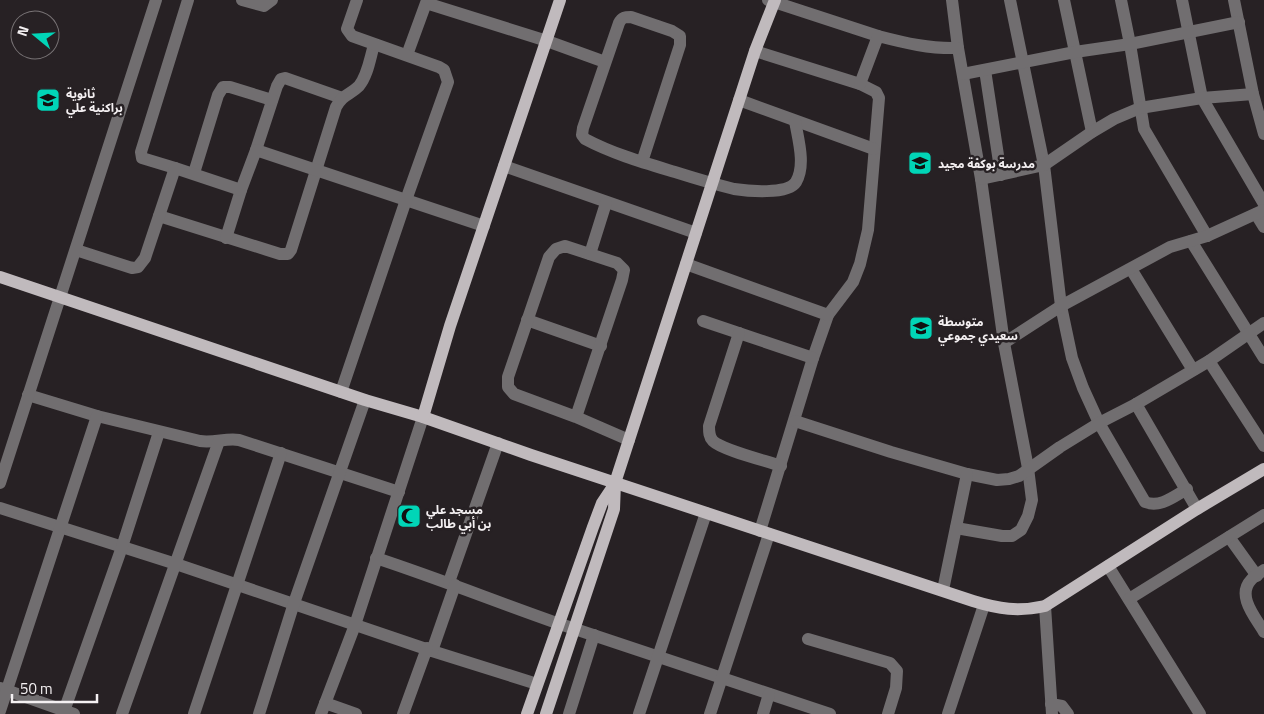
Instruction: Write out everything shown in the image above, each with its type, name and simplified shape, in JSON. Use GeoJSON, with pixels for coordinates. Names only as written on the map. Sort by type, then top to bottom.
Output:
{"type":"FeatureCollection","features":[{"type":"Feature","properties":{"kind":"main road"},"geometry":{"type":"LineString","coordinates":[[423,417],[450,326],[560,0]]}},
{"type":"Feature","properties":{"kind":"main road"},"geometry":{"type":"LineString","coordinates":[[546,714],[614,509],[616,483],[772,1]]}},
{"type":"Feature","properties":{"kind":"main road"},"geometry":{"type":"LineString","coordinates":[[0,277],[984,605],[1008,610],[1027,610],[1044,606],[1264,469]]}},
{"type":"Feature","properties":{"kind":"main road"},"geometry":{"type":"LineString","coordinates":[[527,714],[592,527],[602,503],[616,483]]}},
{"type":"Feature","properties":{"kind":"street"},"geometry":{"type":"LineString","coordinates":[[0,483],[156,0]]}},
{"type":"Feature","properties":{"kind":"street"},"geometry":{"type":"LineString","coordinates":[[188,0],[141,152],[142,158],[194,173],[241,190]]}},
{"type":"Feature","properties":{"kind":"street"},"geometry":{"type":"LineString","coordinates":[[242,0],[259,6],[264,6],[272,0]]}},
{"type":"Feature","properties":{"kind":"street"},"geometry":{"type":"LineString","coordinates":[[341,392],[448,82],[444,70],[439,66],[357,39],[349,33],[347,29],[356,0]]}},
{"type":"Feature","properties":{"kind":"street"},"geometry":{"type":"LineString","coordinates":[[952,0],[958,48],[981,179],[1004,343],[1028,468],[1032,500],[1028,516],[1021,530],[1012,536],[956,528]]}},
{"type":"Feature","properties":{"kind":"street"},"geometry":{"type":"LineString","coordinates":[[1010,0],[1044,165],[1061,306],[1072,358],[1082,388],[1099,423],[1145,502],[1154,505],[1160,504],[1187,489]]}},
{"type":"Feature","properties":{"kind":"street"},"geometry":{"type":"LineString","coordinates":[[1064,0],[1092,132]]}},
{"type":"Feature","properties":{"kind":"street"},"geometry":{"type":"LineString","coordinates":[[1121,0],[1130,44],[1141,119],[1147,136],[1207,236]]}},
{"type":"Feature","properties":{"kind":"street"},"geometry":{"type":"LineString","coordinates":[[1182,0],[1202,98],[1261,209],[1264,227]]}},
{"type":"Feature","properties":{"kind":"street"},"geometry":{"type":"LineString","coordinates":[[1234,0],[1253,94],[1264,134]]}},
{"type":"Feature","properties":{"kind":"street"},"geometry":{"type":"LineString","coordinates":[[407,55],[426,1],[447,4],[606,62]]}},
{"type":"Feature","properties":{"kind":"street"},"geometry":{"type":"LineString","coordinates":[[772,1],[878,36],[916,46],[958,48]]}},
{"type":"Feature","properties":{"kind":"street"},"geometry":{"type":"LineString","coordinates":[[642,162],[680,45],[680,36],[672,30],[631,17],[625,17],[619,23],[583,128],[582,135],[585,139],[642,162],[712,183],[735,189],[772,191],[786,189],[793,186],[796,182],[801,165],[796,121]]}},
{"type":"Feature","properties":{"kind":"street"},"geometry":{"type":"LineString","coordinates":[[963,74],[1239,22]]}},
{"type":"Feature","properties":{"kind":"street"},"geometry":{"type":"LineString","coordinates":[[860,84],[878,36]]}},
{"type":"Feature","properties":{"kind":"street"},"geometry":{"type":"LineString","coordinates":[[159,216],[280,254],[288,254],[291,250],[336,108],[342,98],[356,89],[362,81],[374,45]]}},
{"type":"Feature","properties":{"kind":"street"},"geometry":{"type":"LineString","coordinates":[[710,714],[765,532],[781,466],[813,358],[828,315],[853,282],[860,264],[868,230],[879,98],[876,92],[860,84],[755,52]]}},
{"type":"Feature","properties":{"kind":"street"},"geometry":{"type":"LineString","coordinates":[[985,70],[1001,174]]}},
{"type":"Feature","properties":{"kind":"street"},"geometry":{"type":"LineString","coordinates":[[226,238],[278,82],[285,78],[342,98]]}},
{"type":"Feature","properties":{"kind":"street"},"geometry":{"type":"LineString","coordinates":[[194,173],[218,95],[223,87],[230,87],[272,100]]}},
{"type":"Feature","properties":{"kind":"street"},"geometry":{"type":"LineString","coordinates":[[981,179],[1044,165],[1092,132],[1114,119],[1140,108],[1202,98],[1253,94]]}},
{"type":"Feature","properties":{"kind":"street"},"geometry":{"type":"LineString","coordinates":[[739,100],[874,149]]}},
{"type":"Feature","properties":{"kind":"street"},"geometry":{"type":"LineString","coordinates":[[256,150],[484,226]]}},
{"type":"Feature","properties":{"kind":"street"},"geometry":{"type":"LineString","coordinates":[[504,166],[696,233]]}},
{"type":"Feature","properties":{"kind":"street"},"geometry":{"type":"LineString","coordinates":[[76,250],[132,268],[138,267],[145,258],[175,168]]}},
{"type":"Feature","properties":{"kind":"street"},"geometry":{"type":"LineString","coordinates":[[590,254],[606,203]]}},
{"type":"Feature","properties":{"kind":"street"},"geometry":{"type":"LineString","coordinates":[[1004,343],[1061,306],[1170,247],[1207,236],[1261,209]]}},
{"type":"Feature","properties":{"kind":"street"},"geometry":{"type":"LineString","coordinates":[[1191,241],[1264,358]]}},
{"type":"Feature","properties":{"kind":"street"},"geometry":{"type":"LineString","coordinates":[[576,417],[601,346],[624,270],[617,263],[565,246],[556,249],[549,257],[508,377],[508,387],[514,394],[630,440]]}},
{"type":"Feature","properties":{"kind":"street"},"geometry":{"type":"LineString","coordinates":[[686,264],[828,315]]}},
{"type":"Feature","properties":{"kind":"street"},"geometry":{"type":"LineString","coordinates":[[1131,269],[1193,370]]}},
{"type":"Feature","properties":{"kind":"street"},"geometry":{"type":"LineString","coordinates":[[527,320],[601,346]]}},
{"type":"Feature","properties":{"kind":"street"},"geometry":{"type":"LineString","coordinates":[[703,321],[813,358]]}},
{"type":"Feature","properties":{"kind":"street"},"geometry":{"type":"LineString","coordinates":[[795,420],[891,452],[967,474],[997,480],[1009,479],[1019,476],[1028,468],[1099,423],[1136,404],[1209,361],[1249,332],[1264,324]]}},
{"type":"Feature","properties":{"kind":"street"},"geometry":{"type":"LineString","coordinates":[[740,333],[709,426],[710,436],[714,442],[725,447],[781,466]]}},
{"type":"Feature","properties":{"kind":"street"},"geometry":{"type":"LineString","coordinates":[[1209,361],[1264,446]]}},
{"type":"Feature","properties":{"kind":"street"},"geometry":{"type":"LineString","coordinates":[[28,395],[97,416],[200,441],[210,443],[230,438],[239,440],[399,492]]}},
{"type":"Feature","properties":{"kind":"street"},"geometry":{"type":"LineString","coordinates":[[258,714],[294,603],[365,400]]}},
{"type":"Feature","properties":{"kind":"street"},"geometry":{"type":"LineString","coordinates":[[1136,404],[1198,509]]}},
{"type":"Feature","properties":{"kind":"street"},"geometry":{"type":"LineString","coordinates":[[0,711],[4,690],[97,416]]}},
{"type":"Feature","properties":{"kind":"street"},"geometry":{"type":"LineString","coordinates":[[356,714],[323,709],[355,625],[423,417]]}},
{"type":"Feature","properties":{"kind":"street"},"geometry":{"type":"LineString","coordinates":[[4,690],[67,713],[159,432]]}},
{"type":"Feature","properties":{"kind":"street"},"geometry":{"type":"LineString","coordinates":[[122,714],[218,441]]}},
{"type":"Feature","properties":{"kind":"street"},"geometry":{"type":"LineString","coordinates":[[403,714],[430,650],[498,443]]}},
{"type":"Feature","properties":{"kind":"street"},"geometry":{"type":"LineString","coordinates":[[194,714],[281,453]]}},
{"type":"Feature","properties":{"kind":"street"},"geometry":{"type":"LineString","coordinates":[[943,590],[967,474]]}},
{"type":"Feature","properties":{"kind":"street"},"geometry":{"type":"LineString","coordinates":[[0,508],[238,584],[355,625],[537,684]]}},
{"type":"Feature","properties":{"kind":"street"},"geometry":{"type":"LineString","coordinates":[[639,714],[706,512]]}},
{"type":"Feature","properties":{"kind":"street"},"geometry":{"type":"LineString","coordinates":[[1129,598],[1264,515]]}},
{"type":"Feature","properties":{"kind":"street"},"geometry":{"type":"LineString","coordinates":[[1229,537],[1260,573],[1250,580],[1246,589],[1246,600],[1264,632]]}},
{"type":"Feature","properties":{"kind":"street"},"geometry":{"type":"LineString","coordinates":[[376,558],[658,658],[722,677],[830,714]]}},
{"type":"Feature","properties":{"kind":"street"},"geometry":{"type":"LineString","coordinates":[[1108,566],[1200,714]]}},
{"type":"Feature","properties":{"kind":"street"},"geometry":{"type":"LineString","coordinates":[[948,714],[984,605]]}},
{"type":"Feature","properties":{"kind":"street"},"geometry":{"type":"LineString","coordinates":[[1044,606],[1052,709],[1062,706],[1068,714]]}},
{"type":"Feature","properties":{"kind":"street"},"geometry":{"type":"LineString","coordinates":[[569,714],[594,635]]}},
{"type":"Feature","properties":{"kind":"street"},"geometry":{"type":"LineString","coordinates":[[808,639],[890,664],[897,671],[898,678],[888,714]]}},
{"type":"Feature","properties":{"kind":"street"},"geometry":{"type":"LineString","coordinates":[[763,714],[769,694]]}},
{"type":"Feature","properties":{"kind":"place","name":"ثانوية براكنية علي"},"geometry":{"type":"Point","coordinates":[48,100]}},
{"type":"Feature","properties":{"kind":"place","name":"مدرسة بوكفة مجيد"},"geometry":{"type":"Point","coordinates":[920,163]}},
{"type":"Feature","properties":{"kind":"place","name":"متوسطة سعيدي جموعي"},"geometry":{"type":"Point","coordinates":[921,328]}},
{"type":"Feature","properties":{"kind":"place","name":"مسجد علي بن أبي طالب"},"geometry":{"type":"Point","coordinates":[409,516]}}]}
